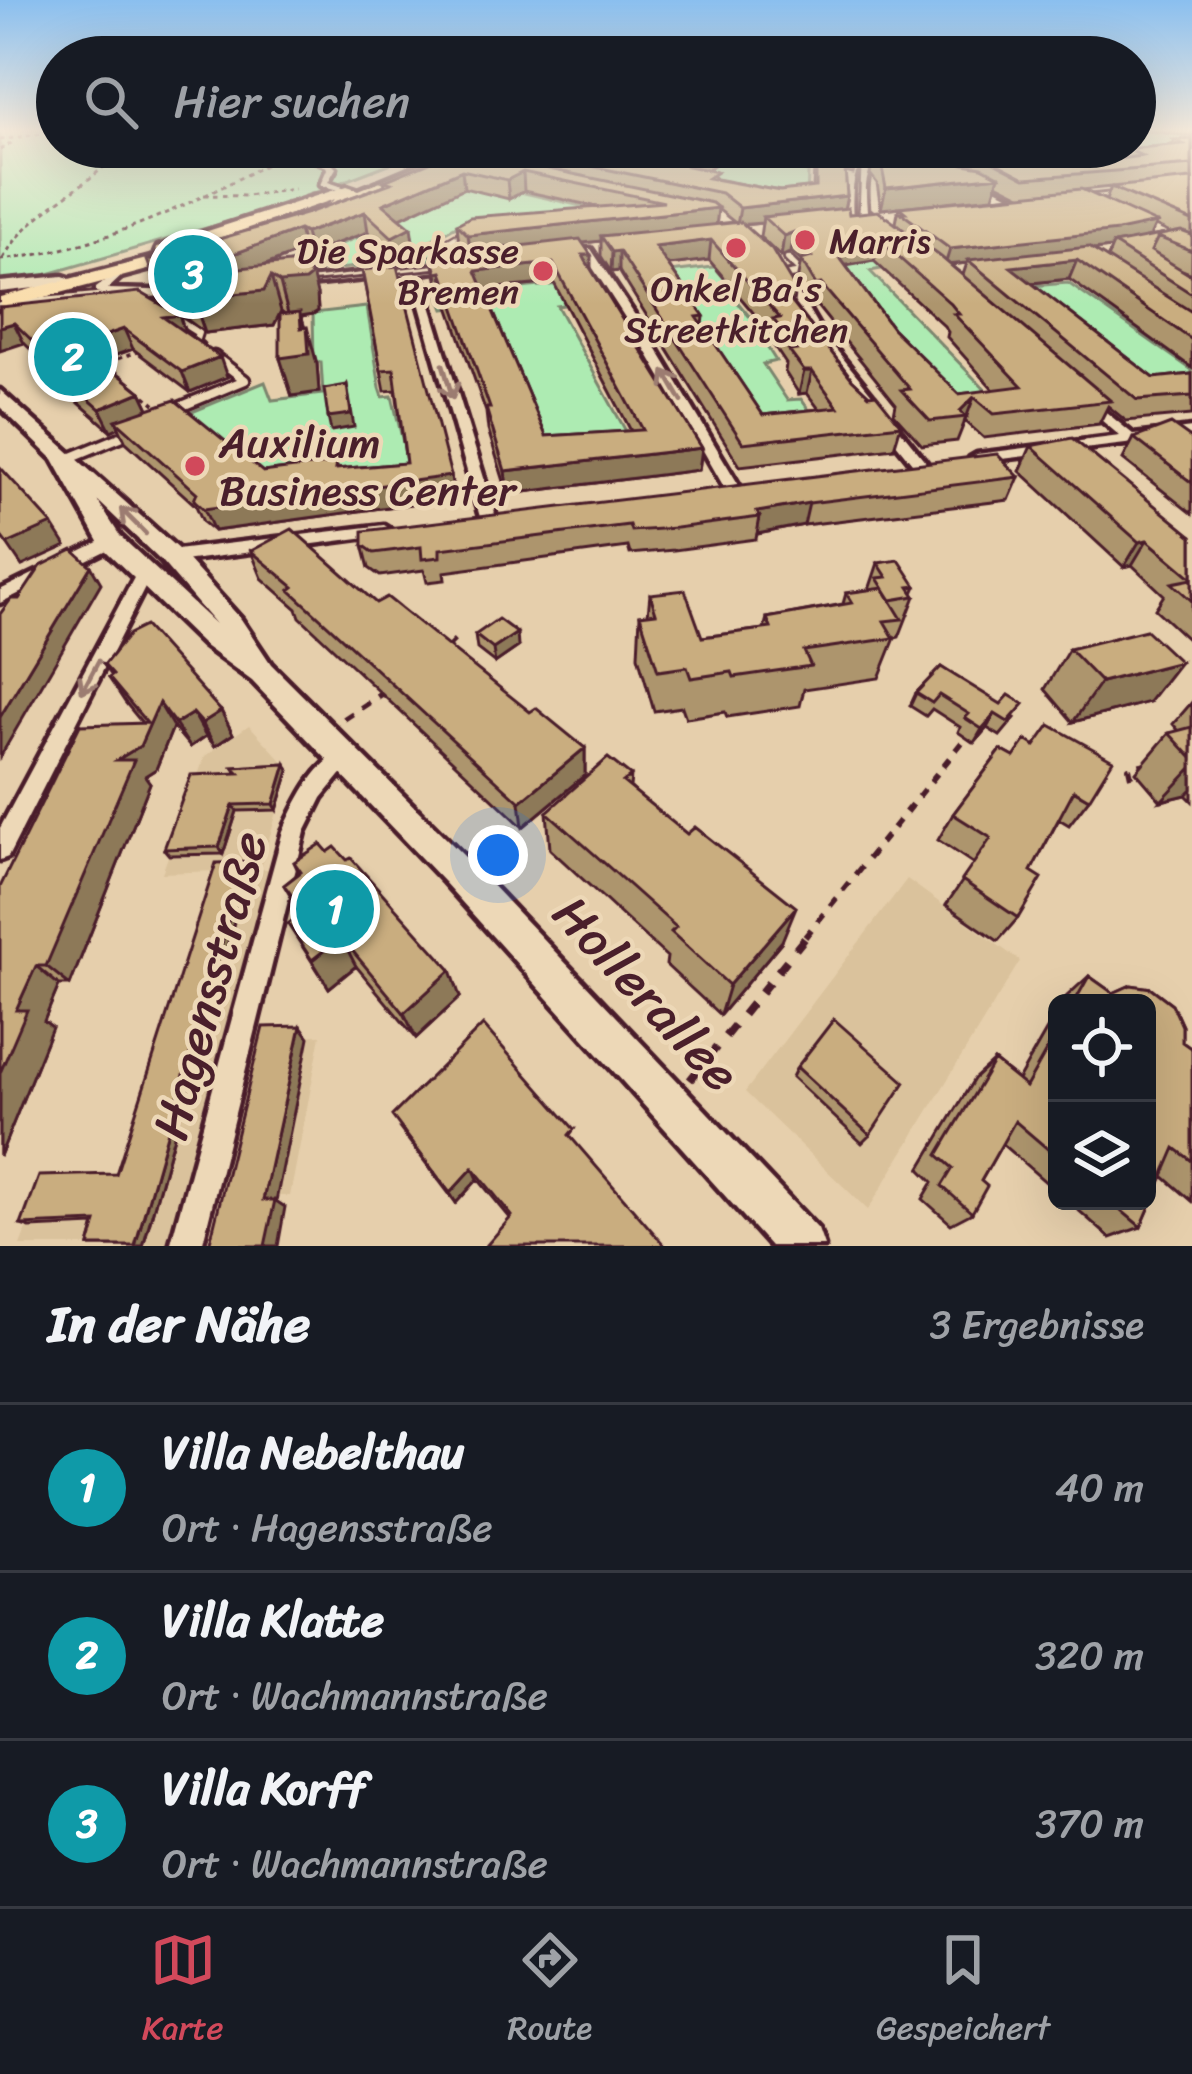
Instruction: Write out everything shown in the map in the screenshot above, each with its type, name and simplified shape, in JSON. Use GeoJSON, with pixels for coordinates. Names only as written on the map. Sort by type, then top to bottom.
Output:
{"type":"FeatureCollection","features":[{"type":"Feature","properties":{"kind":"main road"},"geometry":{"type":"LineString","coordinates":[[0,303],[354,188]]}},
{"type":"Feature","properties":{"kind":"main road"},"geometry":{"type":"LineString","coordinates":[[0,303],[118,284],[309,215],[369,188]]}},
{"type":"Feature","properties":{"kind":"main road","name":"Hollerallee"},"geometry":{"type":"LineString","coordinates":[[0,396],[62,461],[113,501],[168,556],[234,626],[262,673]]}},
{"type":"Feature","properties":{"kind":"main road","name":"Hollerallee"},"geometry":{"type":"LineString","coordinates":[[62,461],[111,541],[213,638],[262,673],[456,871],[802,1243]]}},
{"type":"Feature","properties":{"kind":"street"},"geometry":{"type":"LineString","coordinates":[[338,188],[346,191]]}},
{"type":"Feature","properties":{"kind":"street"},"geometry":{"type":"LineString","coordinates":[[861,188],[862,211],[895,237]]}},
{"type":"Feature","properties":{"kind":"street"},"geometry":{"type":"LineString","coordinates":[[991,188],[1015,202]]}},
{"type":"Feature","properties":{"kind":"street"},"geometry":{"type":"LineString","coordinates":[[992,204],[1037,199]]}},
{"type":"Feature","properties":{"kind":"street"},"geometry":{"type":"LineString","coordinates":[[850,222],[889,217]]}},
{"type":"Feature","properties":{"kind":"street"},"geometry":{"type":"LineString","coordinates":[[563,254],[608,249]]}},
{"type":"Feature","properties":{"kind":"street"},"geometry":{"type":"LineString","coordinates":[[587,251],[739,486],[710,490]]}},
{"type":"Feature","properties":{"kind":"street"},"geometry":{"type":"LineString","coordinates":[[282,291],[469,264]]}},
{"type":"Feature","properties":{"kind":"street"},"geometry":{"type":"LineString","coordinates":[[782,267],[816,332],[921,465]]}},
{"type":"Feature","properties":{"kind":"street"},"geometry":{"type":"LineString","coordinates":[[415,270],[488,517]]}},
{"type":"Feature","properties":{"kind":"street"},"geometry":{"type":"LineString","coordinates":[[118,284],[173,295],[209,292]]}},
{"type":"Feature","properties":{"kind":"street"},"geometry":{"type":"LineString","coordinates":[[0,303],[151,304],[173,295]]}},
{"type":"Feature","properties":{"kind":"street"},"geometry":{"type":"LineString","coordinates":[[1066,383],[1131,439]]}},
{"type":"Feature","properties":{"kind":"street"},"geometry":{"type":"LineString","coordinates":[[966,459],[1192,432]]}},
{"type":"Feature","properties":{"kind":"street"},"geometry":{"type":"LineString","coordinates":[[1078,446],[1106,470]]}},
{"type":"Feature","properties":{"kind":"street"},"geometry":{"type":"LineString","coordinates":[[899,467],[943,462]]}},
{"type":"Feature","properties":{"kind":"street"},"geometry":{"type":"LineString","coordinates":[[465,520],[510,514]]}},
{"type":"Feature","properties":{"kind":"street"},"geometry":{"type":"LineString","coordinates":[[168,556],[396,528]]}},
{"type":"Feature","properties":{"kind":"street"},"geometry":{"type":"LineString","coordinates":[[0,597],[111,541]]}},
{"type":"Feature","properties":{"kind":"street"},"geometry":{"type":"LineString","coordinates":[[0,850],[144,574]]}},
{"type":"Feature","properties":{"kind":"street","name":"Hagensstraße"},"geometry":{"type":"LineString","coordinates":[[186,1246],[294,831],[331,747]]}},
{"type":"Feature","properties":{"kind":"lane"},"geometry":{"type":"LineString","coordinates":[[468,231],[447,243],[469,264]]}},
{"type":"Feature","properties":{"kind":"lane"},"geometry":{"type":"LineString","coordinates":[[0,303],[173,295]]}},
{"type":"Feature","properties":{"kind":"lane"},"geometry":{"type":"LineString","coordinates":[[166,413],[245,380],[195,342],[198,334],[174,318]]}},
{"type":"Feature","properties":{"kind":"lane"},"geometry":{"type":"LineString","coordinates":[[62,461],[151,424]]}},
{"type":"Feature","properties":{"kind":"path"},"geometry":{"type":"LineString","coordinates":[[1,262],[35,216],[77,188]]}},
{"type":"Feature","properties":{"kind":"path"},"geometry":{"type":"LineString","coordinates":[[1,262],[124,226],[216,188]]}},
{"type":"Feature","properties":{"kind":"path"},"geometry":{"type":"LineString","coordinates":[[203,194],[247,196],[293,188]]}},
{"type":"Feature","properties":{"kind":"path"},"geometry":{"type":"LineString","coordinates":[[141,350],[106,363],[166,413]]}},
{"type":"Feature","properties":{"kind":"path"},"geometry":{"type":"LineString","coordinates":[[435,659],[457,638]]}},
{"type":"Feature","properties":{"kind":"path"},"geometry":{"type":"LineString","coordinates":[[331,747],[398,683]]}},
{"type":"Feature","properties":{"kind":"path"},"geometry":{"type":"LineString","coordinates":[[671,1103],[964,740]]}},
{"type":"Feature","properties":{"kind":"path"},"geometry":{"type":"LineString","coordinates":[[1131,777],[1129,768],[1150,763]]}},
{"type":"Feature","properties":{"kind":"shaded area"},"geometry":{"type":"Polygon","coordinates":[[[249,725],[290,769],[260,869],[287,869],[244,1037],[321,1035],[290,1196],[202,1196],[188,1246],[20,1246],[47,1177],[121,1173],[217,871],[162,873],[205,756],[249,725]]]}},
{"type":"Feature","properties":{"kind":"shaded area"},"geometry":{"type":"Polygon","coordinates":[[[907,879],[1020,961],[868,1210],[745,1092],[907,879]]]}},
{"type":"Feature","properties":{"kind":"green space"},"geometry":{"type":"Polygon","coordinates":[[[0,188],[326,188],[272,209],[24,281],[0,282],[0,188]]]}},
{"type":"Feature","properties":{"kind":"green space"},"geometry":{"type":"Polygon","coordinates":[[[461,188],[503,188],[634,218],[458,225],[429,241],[454,257],[222,281],[330,249],[461,188]]]}},
{"type":"Feature","properties":{"kind":"green space"},"geometry":{"type":"Polygon","coordinates":[[[752,188],[807,188],[807,200],[752,188]]]}},
{"type":"Feature","properties":{"kind":"green space"},"geometry":{"type":"Polygon","coordinates":[[[872,251],[892,267],[870,271],[1004,409],[955,414],[821,272],[872,251]]]}},
{"type":"Feature","properties":{"kind":"green space"},"geometry":{"type":"Polygon","coordinates":[[[731,265],[731,294],[749,316],[784,313],[803,334],[762,339],[776,361],[763,364],[787,400],[801,399],[821,426],[751,435],[635,276],[731,265]]]}},
{"type":"Feature","properties":{"kind":"green space"},"geometry":{"type":"Polygon","coordinates":[[[592,281],[605,299],[557,306],[627,433],[555,455],[484,304],[444,309],[439,296],[592,281]]]}},
{"type":"Feature","properties":{"kind":"green space"},"geometry":{"type":"Polygon","coordinates":[[[1068,283],[1192,370],[1192,391],[1146,396],[1031,286],[1068,283]]]}},
{"type":"Feature","properties":{"kind":"green space"},"geometry":{"type":"Polygon","coordinates":[[[367,307],[380,388],[383,397],[392,396],[411,476],[270,491],[182,416],[265,382],[272,400],[323,394],[321,362],[314,362],[313,313],[367,307]]]}},
{"type":"Feature","properties":{"kind":"building"},"geometry":{"type":"Polygon","coordinates":[[[377,188],[420,188],[383,204],[411,227],[392,237],[365,212],[209,263],[147,260],[377,188]]]}},
{"type":"Feature","properties":{"kind":"building"},"geometry":{"type":"Polygon","coordinates":[[[599,188],[641,188],[718,208],[468,235],[457,224],[470,217],[664,202],[599,188]]]}},
{"type":"Feature","properties":{"kind":"building"},"geometry":{"type":"Polygon","coordinates":[[[698,188],[846,188],[847,196],[740,208],[721,193],[698,188]]]}},
{"type":"Feature","properties":{"kind":"building"},"geometry":{"type":"Polygon","coordinates":[[[1114,188],[1192,188],[1192,221],[1114,188]]]}},
{"type":"Feature","properties":{"kind":"building"},"geometry":{"type":"Polygon","coordinates":[[[1081,189],[1156,223],[950,249],[899,207],[1081,189]]]}},
{"type":"Feature","properties":{"kind":"building"},"geometry":{"type":"Polygon","coordinates":[[[848,208],[849,214],[878,211],[941,257],[1111,401],[994,414],[974,397],[960,411],[966,417],[930,421],[901,390],[910,389],[821,284],[816,285],[801,260],[812,257],[811,247],[794,232],[784,236],[763,217],[848,208]],[[879,240],[832,247],[892,328],[959,394],[1022,386],[954,314],[959,314],[879,240]]]}},
{"type":"Feature","properties":{"kind":"building"},"geometry":{"type":"Polygon","coordinates":[[[741,222],[772,250],[795,288],[782,290],[852,379],[869,395],[876,394],[901,425],[743,443],[619,251],[612,252],[601,236],[741,222]],[[711,240],[655,247],[704,316],[697,317],[763,415],[838,407],[812,371],[804,371],[789,351],[796,350],[773,319],[780,318],[711,240]]]}},
{"type":"Feature","properties":{"kind":"building"},"geometry":{"type":"Polygon","coordinates":[[[1181,231],[1192,235],[1192,251],[1158,237],[1151,251],[1192,276],[1192,294],[1114,244],[1181,231]]]}},
{"type":"Feature","properties":{"kind":"building"},"geometry":{"type":"Polygon","coordinates":[[[580,239],[591,255],[583,255],[586,261],[702,448],[505,471],[486,408],[490,408],[442,272],[437,273],[432,256],[580,239]],[[553,263],[476,271],[546,436],[643,430],[553,263]]]}},
{"type":"Feature","properties":{"kind":"building"},"geometry":{"type":"Polygon","coordinates":[[[1089,247],[1192,312],[1192,340],[1077,260],[1011,267],[1154,378],[1192,374],[1192,396],[1137,400],[968,260],[1089,247]]]}},
{"type":"Feature","properties":{"kind":"building"},"geometry":{"type":"Polygon","coordinates":[[[309,261],[310,277],[305,281],[280,283],[271,277],[264,291],[193,298],[161,276],[309,261]]]}},
{"type":"Feature","properties":{"kind":"building"},"geometry":{"type":"Polygon","coordinates":[[[397,266],[451,476],[204,509],[194,500],[197,493],[116,420],[175,400],[263,472],[336,463],[335,469],[406,463],[394,369],[381,370],[362,270],[397,266]]]}},
{"type":"Feature","properties":{"kind":"building"},"geometry":{"type":"Polygon","coordinates":[[[140,292],[179,315],[163,317],[220,357],[182,372],[124,329],[81,344],[141,392],[100,409],[44,360],[50,358],[14,323],[0,327],[0,307],[140,292]]]}},
{"type":"Feature","properties":{"kind":"building"},"geometry":{"type":"Polygon","coordinates":[[[300,312],[301,328],[307,327],[309,354],[280,358],[280,314],[300,312]]]}},
{"type":"Feature","properties":{"kind":"building"},"geometry":{"type":"Polygon","coordinates":[[[347,385],[351,414],[328,417],[324,389],[347,385]]]}},
{"type":"Feature","properties":{"kind":"building"},"geometry":{"type":"Polygon","coordinates":[[[1171,424],[1192,439],[1192,483],[1134,438],[1171,424]]]}},
{"type":"Feature","properties":{"kind":"building"},"geometry":{"type":"Polygon","coordinates":[[[1072,438],[1192,536],[1192,578],[1147,540],[1139,542],[1031,446],[1072,438]]]}},
{"type":"Feature","properties":{"kind":"building"},"geometry":{"type":"Polygon","coordinates":[[[997,454],[1019,477],[809,503],[757,512],[760,517],[676,528],[631,531],[629,525],[440,549],[440,557],[422,559],[421,547],[374,553],[363,545],[363,531],[997,454]]]}},
{"type":"Feature","properties":{"kind":"building"},"geometry":{"type":"Polygon","coordinates":[[[0,467],[52,524],[7,544],[0,535],[0,467]]]}},
{"type":"Feature","properties":{"kind":"building"},"geometry":{"type":"Polygon","coordinates":[[[292,529],[376,603],[387,597],[530,712],[536,708],[585,748],[520,802],[251,551],[292,529]]]}},
{"type":"Feature","properties":{"kind":"building"},"geometry":{"type":"Polygon","coordinates":[[[73,550],[91,566],[0,717],[0,614],[11,599],[19,599],[41,566],[73,550]]]}},
{"type":"Feature","properties":{"kind":"building"},"geometry":{"type":"Polygon","coordinates":[[[899,560],[916,586],[909,587],[915,596],[891,600],[877,578],[887,577],[878,563],[899,560]]]}},
{"type":"Feature","properties":{"kind":"building"},"geometry":{"type":"Polygon","coordinates":[[[1192,579],[1192,601],[1172,583],[1192,579]]]}},
{"type":"Feature","properties":{"kind":"building"},"geometry":{"type":"Polygon","coordinates":[[[883,588],[902,619],[884,621],[894,638],[804,651],[811,666],[734,677],[732,672],[691,678],[687,667],[658,671],[640,615],[656,613],[650,594],[685,590],[702,637],[771,628],[767,618],[852,603],[846,593],[883,588]]]}},
{"type":"Feature","properties":{"kind":"building"},"geometry":{"type":"Polygon","coordinates":[[[498,619],[517,633],[493,649],[475,635],[498,619]]]}},
{"type":"Feature","properties":{"kind":"building"},"geometry":{"type":"Polygon","coordinates":[[[145,626],[221,711],[202,723],[193,713],[175,724],[159,703],[140,746],[117,760],[134,760],[46,966],[36,966],[16,1010],[27,1010],[0,1073],[0,887],[80,725],[147,723],[109,678],[113,675],[104,665],[129,634],[145,626]]]}},
{"type":"Feature","properties":{"kind":"building"},"geometry":{"type":"Polygon","coordinates":[[[1146,630],[1180,662],[1101,682],[1069,649],[1146,630]]]}},
{"type":"Feature","properties":{"kind":"building"},"geometry":{"type":"Polygon","coordinates":[[[941,667],[1001,704],[1009,695],[1024,704],[1008,722],[995,714],[982,729],[965,718],[969,714],[939,695],[932,703],[916,693],[941,667]]]}},
{"type":"Feature","properties":{"kind":"building"},"geometry":{"type":"Polygon","coordinates":[[[1050,725],[1113,760],[1089,799],[1074,790],[1031,871],[1042,878],[1018,918],[962,880],[991,838],[953,814],[1001,750],[1014,757],[1026,740],[1035,746],[1050,725]]]}},
{"type":"Feature","properties":{"kind":"building"},"geometry":{"type":"Polygon","coordinates":[[[1192,727],[1192,758],[1169,733],[1192,727]]]}},
{"type":"Feature","properties":{"kind":"building"},"geometry":{"type":"Polygon","coordinates":[[[608,758],[631,776],[623,782],[687,834],[695,827],[796,907],[729,985],[671,932],[676,927],[547,812],[608,758]]]}},
{"type":"Feature","properties":{"kind":"building"},"geometry":{"type":"Polygon","coordinates":[[[286,764],[274,804],[233,805],[219,847],[164,849],[191,775],[286,764]]]}},
{"type":"Feature","properties":{"kind":"building"},"geometry":{"type":"Polygon","coordinates":[[[321,844],[328,852],[335,847],[347,860],[351,858],[451,970],[404,1013],[341,937],[312,960],[288,924],[304,912],[284,885],[301,872],[294,862],[321,844]]]}},
{"type":"Feature","properties":{"kind":"building"},"geometry":{"type":"Polygon","coordinates":[[[245,862],[135,1246],[89,1246],[96,1222],[21,1225],[39,1176],[116,1174],[216,863],[245,862]]]}},
{"type":"Feature","properties":{"kind":"building"},"geometry":{"type":"Polygon","coordinates":[[[1089,976],[1113,993],[1131,985],[1151,988],[1172,1004],[1182,1026],[1182,1042],[1192,1049],[1192,1161],[1175,1148],[1156,1192],[1156,994],[1079,994],[1089,976]]]}},
{"type":"Feature","properties":{"kind":"building"},"geometry":{"type":"Polygon","coordinates":[[[834,1019],[905,1082],[870,1135],[797,1067],[834,1019]]]}},
{"type":"Feature","properties":{"kind":"building"},"geometry":{"type":"Polygon","coordinates":[[[483,1025],[574,1129],[569,1135],[665,1246],[486,1246],[512,1216],[473,1168],[450,1193],[392,1116],[483,1025]]]}},
{"type":"Feature","properties":{"kind":"building"},"geometry":{"type":"Polygon","coordinates":[[[301,1026],[263,1200],[275,1200],[265,1246],[209,1246],[263,1027],[301,1026]]]}},
{"type":"Feature","properties":{"kind":"building"},"geometry":{"type":"Polygon","coordinates":[[[1048,1048],[1048,1149],[1015,1121],[981,1181],[987,1186],[972,1213],[942,1186],[953,1168],[938,1155],[994,1061],[1026,1087],[1048,1048]]]}},
{"type":"Feature","properties":{"kind":"building"},"geometry":{"type":"Polygon","coordinates":[[[1121,1210],[1148,1210],[1141,1227],[1121,1210]]]}},
{"type":"Feature","properties":{"kind":"tram line"},"geometry":{"type":"LineString","coordinates":[[828,223],[858,213],[859,188]]}},
{"type":"Feature","properties":{"kind":"tram line"},"geometry":{"type":"LineString","coordinates":[[1062,197],[1144,188]]}},
{"type":"Feature","properties":{"kind":"tram line"},"geometry":{"type":"LineString","coordinates":[[281,286],[466,266]]}},
{"type":"Feature","properties":{"kind":"tram line"},"geometry":{"type":"LineString","coordinates":[[119,301],[203,294]]}},
{"type":"Feature","properties":{"kind":"place","name":"Marris"},"geometry":{"type":"Point","coordinates":[805,240]}},
{"type":"Feature","properties":{"kind":"place","name":"Onkel Ba's Streetkitchen"},"geometry":{"type":"Point","coordinates":[736,248]}},
{"type":"Feature","properties":{"kind":"place","name":"Die Sparkasse Bremen"},"geometry":{"type":"Point","coordinates":[543,271]}},
{"type":"Feature","properties":{"kind":"place","name":"Villa Korff"},"geometry":{"type":"Point","coordinates":[193,274]}},
{"type":"Feature","properties":{"kind":"place","name":"Villa Klatte"},"geometry":{"type":"Point","coordinates":[73,357]}},
{"type":"Feature","properties":{"kind":"place","name":"Auxilium Business Center"},"geometry":{"type":"Point","coordinates":[195,466]}},
{"type":"Feature","properties":{"kind":"place","name":"Villa Nebelthau"},"geometry":{"type":"Point","coordinates":[335,909]}}]}
